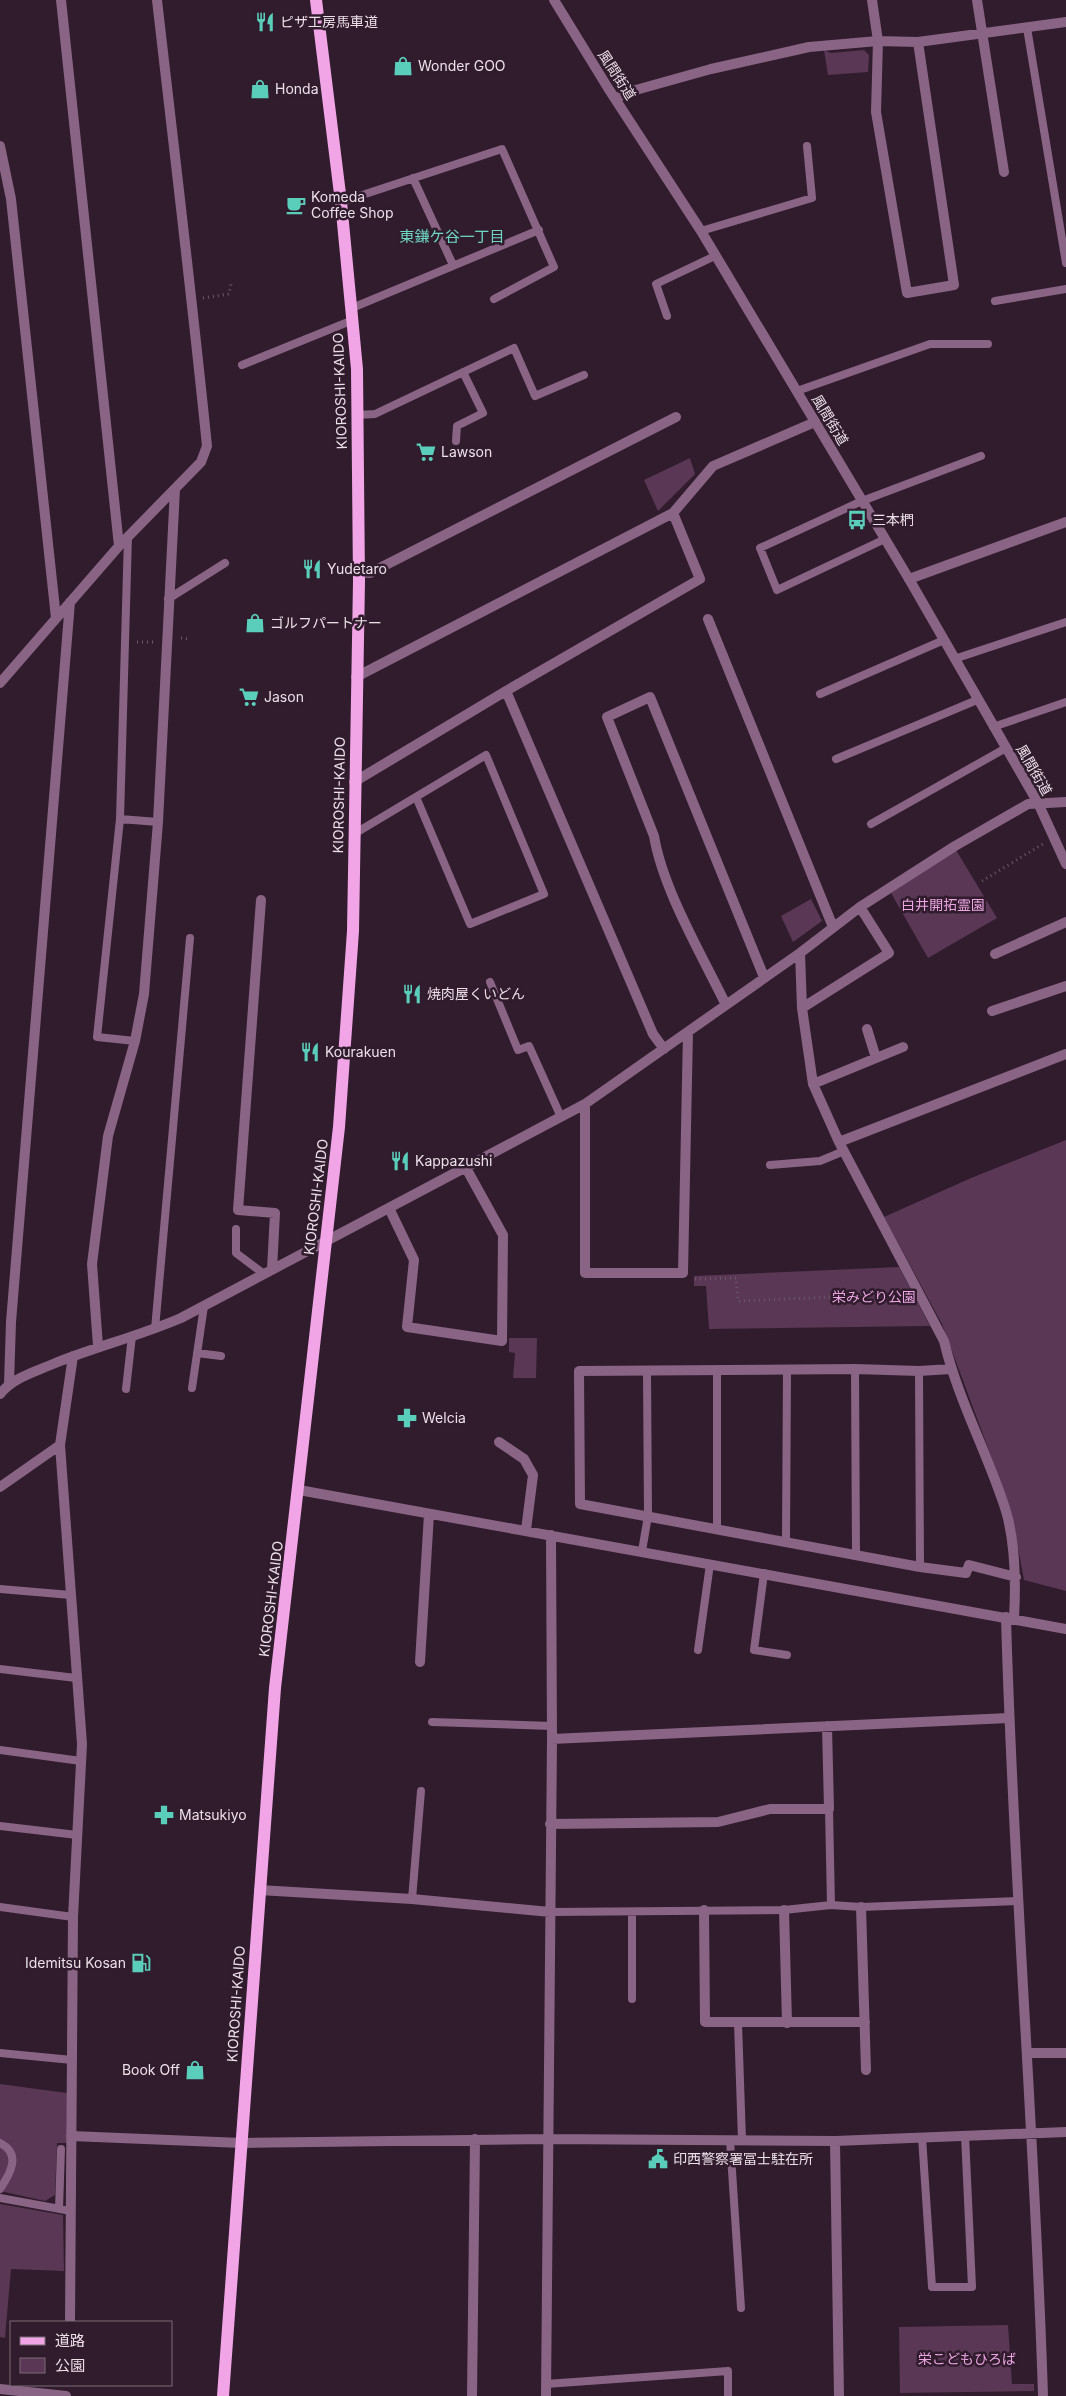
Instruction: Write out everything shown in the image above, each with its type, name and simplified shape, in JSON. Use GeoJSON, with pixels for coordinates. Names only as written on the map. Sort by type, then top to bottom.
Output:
{"type":"FeatureCollection","features":[{"type":"Feature","properties":{"kind":"main road","name":"KIOROSHI-KAIDO"},"geometry":{"type":"LineString","coordinates":[[223,2396],[275,1688],[339,1126],[348,1027],[352,931],[356,677],[357,415],[352,314],[341,202],[316,0]]}},
{"type":"Feature","properties":{"kind":"street"},"geometry":{"type":"LineString","coordinates":[[61,0],[119,546]]}},
{"type":"Feature","properties":{"kind":"street"},"geometry":{"type":"LineString","coordinates":[[1,677],[128,536],[201,462],[207,446],[193,300],[180,211],[157,0]]}},
{"type":"Feature","properties":{"kind":"street","name":"風間街道"},"geometry":{"type":"LineString","coordinates":[[554,0],[701,231],[909,579],[1038,803],[1066,864]]}},
{"type":"Feature","properties":{"kind":"street"},"geometry":{"type":"LineString","coordinates":[[872,0],[878,41],[876,112],[907,293],[954,285],[918,42]]}},
{"type":"Feature","properties":{"kind":"street"},"geometry":{"type":"LineString","coordinates":[[977,0],[1004,172]]}},
{"type":"Feature","properties":{"kind":"street"},"geometry":{"type":"LineString","coordinates":[[616,99],[625,93],[711,69],[808,47],[878,41],[918,42],[1066,22]]}},
{"type":"Feature","properties":{"kind":"street"},"geometry":{"type":"LineString","coordinates":[[0,146],[11,199],[56,618]]}},
{"type":"Feature","properties":{"kind":"street"},"geometry":{"type":"LineString","coordinates":[[357,572],[370,573],[676,417]]}},
{"type":"Feature","properties":{"kind":"street"},"geometry":{"type":"LineString","coordinates":[[356,677],[673,513],[713,466],[815,422]]}},
{"type":"Feature","properties":{"kind":"street"},"geometry":{"type":"LineString","coordinates":[[98,1346],[92,1264],[108,1136],[135,1041],[144,994],[158,822],[175,489]]}},
{"type":"Feature","properties":{"kind":"street"},"geometry":{"type":"LineString","coordinates":[[354,782],[506,691],[700,579],[673,513]]}},
{"type":"Feature","properties":{"kind":"street"},"geometry":{"type":"LineString","coordinates":[[909,579],[1066,522]]}},
{"type":"Feature","properties":{"kind":"street"},"geometry":{"type":"LineString","coordinates":[[8,1383],[11,1322],[70,602]]}},
{"type":"Feature","properties":{"kind":"street"},"geometry":{"type":"LineString","coordinates":[[708,619],[833,927]]}},
{"type":"Feature","properties":{"kind":"street"},"geometry":{"type":"LineString","coordinates":[[506,691],[654,1034],[664,1049]]}},
{"type":"Feature","properties":{"kind":"street"},"geometry":{"type":"LineString","coordinates":[[726,1005],[672,892],[658,854],[654,836],[607,717],[650,697],[764,978]]}},
{"type":"Feature","properties":{"kind":"street"},"geometry":{"type":"LineString","coordinates":[[0,1394],[8,1383],[98,1346],[155,1329],[204,1306],[585,1104],[800,953],[860,907],[955,846],[1028,804],[1066,802]]}},
{"type":"Feature","properties":{"kind":"street"},"geometry":{"type":"LineString","coordinates":[[261,900],[238,1210],[275,1213],[268,1271]]}},
{"type":"Feature","properties":{"kind":"street"},"geometry":{"type":"LineString","coordinates":[[802,1008],[889,953],[860,907]]}},
{"type":"Feature","properties":{"kind":"street"},"geometry":{"type":"LineString","coordinates":[[995,954],[1066,922]]}},
{"type":"Feature","properties":{"kind":"street"},"geometry":{"type":"LineString","coordinates":[[800,953],[802,1008],[813,1084],[842,1146],[944,1341],[951,1369],[1006,1512],[1016,1577],[1010,1618],[1009,1718],[1032,2132],[1043,2396]]}},
{"type":"Feature","properties":{"kind":"street"},"geometry":{"type":"LineString","coordinates":[[992,1012],[1066,986]]}},
{"type":"Feature","properties":{"kind":"street"},"geometry":{"type":"LineString","coordinates":[[867,1028],[876,1058]]}},
{"type":"Feature","properties":{"kind":"street"},"geometry":{"type":"LineString","coordinates":[[585,1104],[585,1272],[683,1273],[688,1032]]}},
{"type":"Feature","properties":{"kind":"street"},"geometry":{"type":"LineString","coordinates":[[813,1084],[902,1047]]}},
{"type":"Feature","properties":{"kind":"street"},"geometry":{"type":"LineString","coordinates":[[842,1146],[1066,1054]]}},
{"type":"Feature","properties":{"kind":"street"},"geometry":{"type":"LineString","coordinates":[[389,1208],[414,1260],[407,1327],[502,1341],[503,1235],[466,1168]]}},
{"type":"Feature","properties":{"kind":"street"},"geometry":{"type":"LineString","coordinates":[[70,2321],[73,1917],[82,1744],[60,1445],[73,1356]]}},
{"type":"Feature","properties":{"kind":"street"},"geometry":{"type":"LineString","coordinates":[[951,1369],[919,1371],[854,1369],[579,1371],[580,1504],[920,1567],[966,1573],[968,1564],[1016,1577]]}},
{"type":"Feature","properties":{"kind":"street"},"geometry":{"type":"LineString","coordinates":[[499,1442],[524,1459],[533,1475],[526,1530]]}},
{"type":"Feature","properties":{"kind":"street"},"geometry":{"type":"LineString","coordinates":[[0,1487],[60,1445]]}},
{"type":"Feature","properties":{"kind":"street"},"geometry":{"type":"LineString","coordinates":[[299,1490],[1066,1629]]}},
{"type":"Feature","properties":{"kind":"street"},"geometry":{"type":"LineString","coordinates":[[420,1662],[429,1514]]}},
{"type":"Feature","properties":{"kind":"street"},"geometry":{"type":"LineString","coordinates":[[546,2396],[552,1739],[550,1534]]}},
{"type":"Feature","properties":{"kind":"street"},"geometry":{"type":"LineString","coordinates":[[552,1739],[1009,1718]]}},
{"type":"Feature","properties":{"kind":"street"},"geometry":{"type":"LineString","coordinates":[[550,1824],[718,1822],[770,1809],[829,1809],[827,1726]]}},
{"type":"Feature","properties":{"kind":"street"},"geometry":{"type":"LineString","coordinates":[[259,1890],[412,1899],[550,1912]]}},
{"type":"Feature","properties":{"kind":"street"},"geometry":{"type":"LineString","coordinates":[[861,1907],[866,2070]]}},
{"type":"Feature","properties":{"kind":"street"},"geometry":{"type":"LineString","coordinates":[[704,1910],[705,2022],[864,2022]]}},
{"type":"Feature","properties":{"kind":"street"},"geometry":{"type":"LineString","coordinates":[[784,1910],[787,2022]]}},
{"type":"Feature","properties":{"kind":"street"},"geometry":{"type":"LineString","coordinates":[[1027,2053],[1066,2053]]}},
{"type":"Feature","properties":{"kind":"street"},"geometry":{"type":"LineString","coordinates":[[71,2136],[242,2143],[475,2139],[835,2141],[1066,2132]]}},
{"type":"Feature","properties":{"kind":"street"},"geometry":{"type":"LineString","coordinates":[[472,2396],[475,2139]]}},
{"type":"Feature","properties":{"kind":"street"},"geometry":{"type":"LineString","coordinates":[[835,2141],[839,2396]]}},
{"type":"Feature","properties":{"kind":"street"},"geometry":{"type":"LineString","coordinates":[[0,2389],[68,2396]]}},
{"type":"Feature","properties":{"kind":"lane"},"geometry":{"type":"LineString","coordinates":[[1027,28],[1066,263]]}},
{"type":"Feature","properties":{"kind":"lane"},"geometry":{"type":"LineString","coordinates":[[701,231],[812,198],[807,146]]}},
{"type":"Feature","properties":{"kind":"lane"},"geometry":{"type":"LineString","coordinates":[[341,202],[502,149],[554,266],[494,299]]}},
{"type":"Feature","properties":{"kind":"lane"},"geometry":{"type":"LineString","coordinates":[[413,178],[453,265]]}},
{"type":"Feature","properties":{"kind":"lane"},"geometry":{"type":"LineString","coordinates":[[242,365],[453,265],[539,230]]}},
{"type":"Feature","properties":{"kind":"lane"},"geometry":{"type":"LineString","coordinates":[[667,316],[656,284],[715,256]]}},
{"type":"Feature","properties":{"kind":"lane"},"geometry":{"type":"LineString","coordinates":[[995,301],[1066,289]]}},
{"type":"Feature","properties":{"kind":"lane"},"geometry":{"type":"LineString","coordinates":[[796,391],[930,344],[988,344]]}},
{"type":"Feature","properties":{"kind":"lane"},"geometry":{"type":"LineString","coordinates":[[357,415],[375,414],[514,348],[535,396],[584,375]]}},
{"type":"Feature","properties":{"kind":"lane"},"geometry":{"type":"LineString","coordinates":[[456,441],[457,426],[483,413],[463,372]]}},
{"type":"Feature","properties":{"kind":"lane"},"geometry":{"type":"LineString","coordinates":[[885,539],[777,590],[760,548],[862,501],[981,456]]}},
{"type":"Feature","properties":{"kind":"lane"},"geometry":{"type":"LineString","coordinates":[[128,536],[120,819],[97,1037],[135,1041]]}},
{"type":"Feature","properties":{"kind":"lane"},"geometry":{"type":"LineString","coordinates":[[168,599],[225,563]]}},
{"type":"Feature","properties":{"kind":"lane"},"geometry":{"type":"LineString","coordinates":[[954,659],[1066,622]]}},
{"type":"Feature","properties":{"kind":"lane"},"geometry":{"type":"LineString","coordinates":[[820,694],[944,640]]}},
{"type":"Feature","properties":{"kind":"lane"},"geometry":{"type":"LineString","coordinates":[[836,759],[977,700]]}},
{"type":"Feature","properties":{"kind":"lane"},"geometry":{"type":"LineString","coordinates":[[993,727],[1066,702]]}},
{"type":"Feature","properties":{"kind":"lane"},"geometry":{"type":"LineString","coordinates":[[871,824],[1006,748]]}},
{"type":"Feature","properties":{"kind":"lane"},"geometry":{"type":"LineString","coordinates":[[354,834],[486,755],[544,894],[470,924],[416,797]]}},
{"type":"Feature","properties":{"kind":"lane"},"geometry":{"type":"LineString","coordinates":[[120,819],[158,822]]}},
{"type":"Feature","properties":{"kind":"lane"},"geometry":{"type":"LineString","coordinates":[[155,1329],[190,938]]}},
{"type":"Feature","properties":{"kind":"lane"},"geometry":{"type":"LineString","coordinates":[[490,982],[518,1050],[529,1046],[561,1117]]}},
{"type":"Feature","properties":{"kind":"lane"},"geometry":{"type":"LineString","coordinates":[[770,1165],[820,1161],[842,1146]]}},
{"type":"Feature","properties":{"kind":"lane"},"geometry":{"type":"LineString","coordinates":[[236,1230],[236,1253],[268,1271]]}},
{"type":"Feature","properties":{"kind":"lane"},"geometry":{"type":"LineString","coordinates":[[192,1388],[204,1306]]}},
{"type":"Feature","properties":{"kind":"lane"},"geometry":{"type":"LineString","coordinates":[[126,1389],[132,1336]]}},
{"type":"Feature","properties":{"kind":"lane"},"geometry":{"type":"LineString","coordinates":[[197,1353],[221,1356]]}},
{"type":"Feature","properties":{"kind":"lane"},"geometry":{"type":"LineString","coordinates":[[854,1369],[856,1556]]}},
{"type":"Feature","properties":{"kind":"lane"},"geometry":{"type":"LineString","coordinates":[[786,1541],[787,1370]]}},
{"type":"Feature","properties":{"kind":"lane"},"geometry":{"type":"LineString","coordinates":[[642,1551],[648,1516],[646,1371]]}},
{"type":"Feature","properties":{"kind":"lane"},"geometry":{"type":"LineString","coordinates":[[716,1530],[717,1371]]}},
{"type":"Feature","properties":{"kind":"lane"},"geometry":{"type":"LineString","coordinates":[[919,1371],[920,1567]]}},
{"type":"Feature","properties":{"kind":"lane"},"geometry":{"type":"LineString","coordinates":[[698,1650],[710,1564]]}},
{"type":"Feature","properties":{"kind":"lane"},"geometry":{"type":"LineString","coordinates":[[764,1573],[754,1650],[787,1655]]}},
{"type":"Feature","properties":{"kind":"lane"},"geometry":{"type":"LineString","coordinates":[[0,1589],[71,1595]]}},
{"type":"Feature","properties":{"kind":"lane"},"geometry":{"type":"LineString","coordinates":[[0,1669],[76,1678]]}},
{"type":"Feature","properties":{"kind":"lane"},"geometry":{"type":"LineString","coordinates":[[432,1722],[552,1726]]}},
{"type":"Feature","properties":{"kind":"lane"},"geometry":{"type":"LineString","coordinates":[[0,1750],[81,1761]]}},
{"type":"Feature","properties":{"kind":"lane"},"geometry":{"type":"LineString","coordinates":[[412,1899],[421,1791]]}},
{"type":"Feature","properties":{"kind":"lane"},"geometry":{"type":"LineString","coordinates":[[829,1809],[830,1905]]}},
{"type":"Feature","properties":{"kind":"lane"},"geometry":{"type":"LineString","coordinates":[[0,1826],[76,1835]]}},
{"type":"Feature","properties":{"kind":"lane"},"geometry":{"type":"LineString","coordinates":[[550,1912],[784,1910],[830,1905],[861,1907],[1018,1901]]}},
{"type":"Feature","properties":{"kind":"lane"},"geometry":{"type":"LineString","coordinates":[[0,1907],[73,1917]]}},
{"type":"Feature","properties":{"kind":"lane"},"geometry":{"type":"LineString","coordinates":[[632,1912],[632,1999]]}},
{"type":"Feature","properties":{"kind":"lane"},"geometry":{"type":"LineString","coordinates":[[738,2023],[742,2140]]}},
{"type":"Feature","properties":{"kind":"lane"},"geometry":{"type":"LineString","coordinates":[[0,2053],[72,2060]]}},
{"type":"Feature","properties":{"kind":"lane"},"geometry":{"type":"LineString","coordinates":[[922,2137],[932,2287],[972,2287],[965,2135]]}},
{"type":"Feature","properties":{"kind":"lane"},"geometry":{"type":"LineString","coordinates":[[730,2140],[741,2308]]}},
{"type":"Feature","properties":{"kind":"lane"},"geometry":{"type":"LineString","coordinates":[[0,2143],[11,2151],[14,2156],[12,2169],[0,2190]]}},
{"type":"Feature","properties":{"kind":"lane"},"geometry":{"type":"LineString","coordinates":[[59,2209],[61,2149]]}},
{"type":"Feature","properties":{"kind":"lane"},"geometry":{"type":"LineString","coordinates":[[0,2198],[71,2211]]}},
{"type":"Feature","properties":{"kind":"lane"},"geometry":{"type":"LineString","coordinates":[[546,2384],[728,2372],[728,2396]]}},
{"type":"Feature","properties":{"kind":"path"},"geometry":{"type":"LineString","coordinates":[[193,300],[230,294],[231,284]]}},
{"type":"Feature","properties":{"kind":"path"},"geometry":{"type":"LineString","coordinates":[[124,643],[166,641]]}},
{"type":"Feature","properties":{"kind":"path"},"geometry":{"type":"LineString","coordinates":[[982,881],[1054,838]]}},
{"type":"Feature","properties":{"kind":"path"},"geometry":{"type":"LineString","coordinates":[[683,1273],[690,1279],[736,1278],[738,1300],[919,1293]]}},
{"type":"Feature","properties":{"kind":"green space"},"geometry":{"type":"Polygon","coordinates":[[[824,50],[831,53],[864,50],[869,55],[868,72],[828,75],[824,50]]]}},
{"type":"Feature","properties":{"kind":"green space"},"geometry":{"type":"Polygon","coordinates":[[[690,458],[695,474],[658,511],[644,480],[690,458]]]}},
{"type":"Feature","properties":{"kind":"green space","name":"白井開拓霊園"},"geometry":{"type":"Polygon","coordinates":[[[956,850],[997,918],[928,958],[891,893],[956,850]]]}},
{"type":"Feature","properties":{"kind":"green space"},"geometry":{"type":"Polygon","coordinates":[[[811,899],[822,921],[793,942],[781,916],[811,899]]]}},
{"type":"Feature","properties":{"kind":"green space"},"geometry":{"type":"Polygon","coordinates":[[[1066,1140],[1066,1591],[1024,1580],[1011,1510],[942,1324],[884,1217],[971,1178],[1066,1140]]]}},
{"type":"Feature","properties":{"kind":"green space","name":"栄みどり公園"},"geometry":{"type":"Polygon","coordinates":[[[899,1267],[930,1326],[709,1329],[706,1286],[694,1286],[694,1276],[899,1267]]]}},
{"type":"Feature","properties":{"kind":"green space"},"geometry":{"type":"Polygon","coordinates":[[[509,1338],[537,1338],[536,1378],[513,1378],[515,1353],[509,1352],[509,1338]]]}},
{"type":"Feature","properties":{"kind":"green space"},"geometry":{"type":"Polygon","coordinates":[[[0,2084],[67,2093],[67,2143],[57,2143],[55,2195],[45,2201],[0,2191],[0,2084]]]}},
{"type":"Feature","properties":{"kind":"green space"},"geometry":{"type":"Polygon","coordinates":[[[0,2204],[63,2215],[64,2271],[11,2269],[5,2338],[0,2337],[0,2204]]]}},
{"type":"Feature","properties":{"kind":"green space","name":"栄こどもひろば"},"geometry":{"type":"Polygon","coordinates":[[[1008,2325],[1012,2384],[1034,2384],[1034,2391],[900,2393],[899,2327],[1008,2325]]]}},
{"type":"Feature","properties":{"kind":"place","name":"ピザ工房馬車道"},"geometry":{"type":"Point","coordinates":[265,22]}},
{"type":"Feature","properties":{"kind":"place","name":"Wonder GOO"},"geometry":{"type":"Point","coordinates":[403,66]}},
{"type":"Feature","properties":{"kind":"place","name":"Honda"},"geometry":{"type":"Point","coordinates":[260,89]}},
{"type":"Feature","properties":{"kind":"place","name":"Komeda Coffee Shop"},"geometry":{"type":"Point","coordinates":[296,205]}},
{"type":"Feature","properties":{"kind":"place","name":"Lawson"},"geometry":{"type":"Point","coordinates":[426,452]}},
{"type":"Feature","properties":{"kind":"place","name":"三本椚"},"geometry":{"type":"Point","coordinates":[857,520]}},
{"type":"Feature","properties":{"kind":"place","name":"Yudetaro"},"geometry":{"type":"Point","coordinates":[312,569]}},
{"type":"Feature","properties":{"kind":"place","name":"ゴルフパートナー"},"geometry":{"type":"Point","coordinates":[255,623]}},
{"type":"Feature","properties":{"kind":"place","name":"Jason"},"geometry":{"type":"Point","coordinates":[249,697]}},
{"type":"Feature","properties":{"kind":"place","name":"焼肉屋くいどん"},"geometry":{"type":"Point","coordinates":[412,994]}},
{"type":"Feature","properties":{"kind":"place","name":"Kourakuen"},"geometry":{"type":"Point","coordinates":[310,1052]}},
{"type":"Feature","properties":{"kind":"place","name":"Kappazushi"},"geometry":{"type":"Point","coordinates":[400,1161]}},
{"type":"Feature","properties":{"kind":"place","name":"Welcia"},"geometry":{"type":"Point","coordinates":[407,1418]}},
{"type":"Feature","properties":{"kind":"place","name":"Matsukiyo"},"geometry":{"type":"Point","coordinates":[164,1815]}},
{"type":"Feature","properties":{"kind":"place","name":"Idemitsu Kosan"},"geometry":{"type":"Point","coordinates":[141,1963]}},
{"type":"Feature","properties":{"kind":"place","name":"Book Off"},"geometry":{"type":"Point","coordinates":[195,2070]}},
{"type":"Feature","properties":{"kind":"place","name":"印西警察署冨士駐在所"},"geometry":{"type":"Point","coordinates":[658,2159]}},
{"type":"Feature","properties":{"kind":"district","name":"東鎌ケ谷一丁目"},"geometry":{"type":"Point","coordinates":[452,237]}}]}
